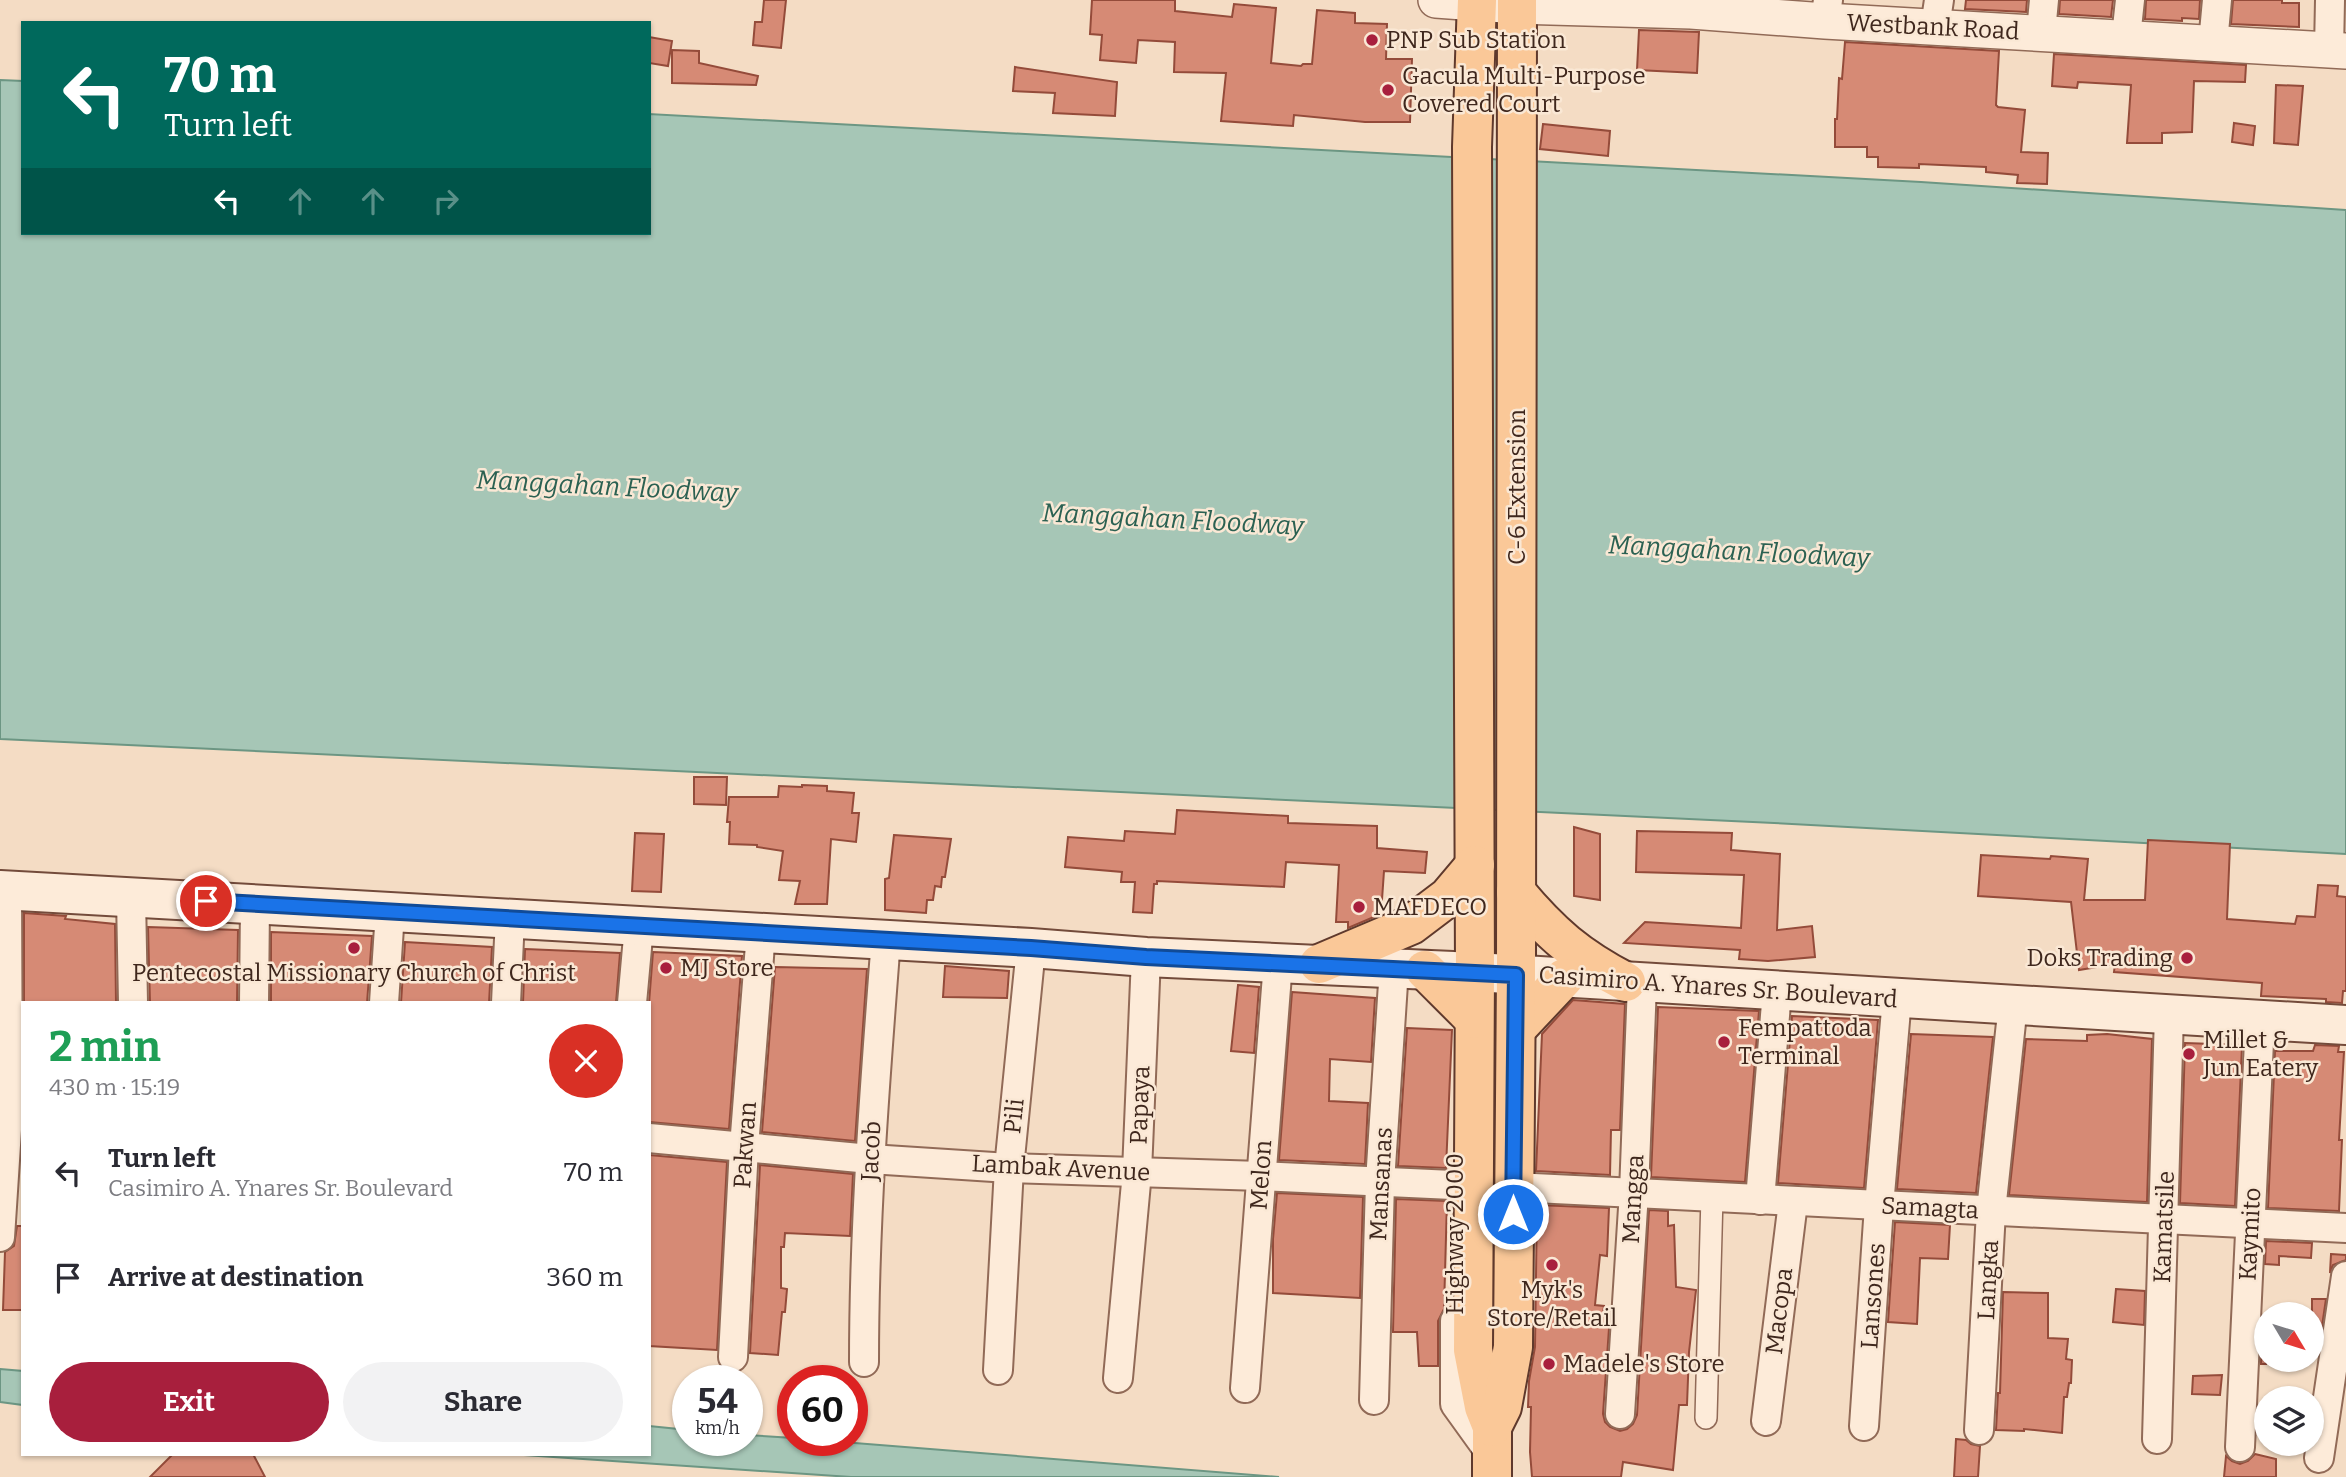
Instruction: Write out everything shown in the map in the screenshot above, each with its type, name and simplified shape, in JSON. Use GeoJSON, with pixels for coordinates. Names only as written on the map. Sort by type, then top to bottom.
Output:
{"type":"FeatureCollection","features":[{"type":"Feature","properties":{"kind":"main road","name":"C-6 Extension"},"geometry":{"type":"LineString","coordinates":[[1469,998],[1475,856],[1472,147],[1477,1]]}},
{"type":"Feature","properties":{"kind":"main road","name":"C-6 Extension"},"geometry":{"type":"LineString","coordinates":[[1516,975],[1517,3]]}},
{"type":"Feature","properties":{"kind":"main road"},"geometry":{"type":"LineString","coordinates":[[1319,964],[1411,925],[1448,897],[1475,856]]}},
{"type":"Feature","properties":{"kind":"main road"},"geometry":{"type":"LineString","coordinates":[[1516,886],[1540,920],[1565,945],[1594,966],[1634,983]]}},
{"type":"Feature","properties":{"kind":"main road","name":"Casimiro A. Ynares Sr. Boulevard"},"geometry":{"type":"LineString","coordinates":[[3,890],[886,939],[1146,957],[1409,969],[1469,998],[1516,975],[2346,1025]]}},
{"type":"Feature","properties":{"kind":"main road","name":"Highway 2000"},"geometry":{"type":"LineString","coordinates":[[1492,1453],[1513,1347],[1516,975]]}},
{"type":"Feature","properties":{"kind":"main road"},"geometry":{"type":"LineString","coordinates":[[1516,1028],[1564,978]]}},
{"type":"Feature","properties":{"kind":"main road","name":"Highway 2000"},"geometry":{"type":"LineString","coordinates":[[1469,998],[1464,1185],[1473,1350],[1492,1453]]}},
{"type":"Feature","properties":{"kind":"street","name":"Westbank Road"},"geometry":{"type":"LineString","coordinates":[[1436,0],[2043,16],[2126,37],[2337,51]]}},
{"type":"Feature","properties":{"kind":"street"},"geometry":{"type":"LineString","coordinates":[[2126,37],[2130,0]]}},
{"type":"Feature","properties":{"kind":"street"},"geometry":{"type":"LineString","coordinates":[[2213,43],[2217,0]]}},
{"type":"Feature","properties":{"kind":"street"},"geometry":{"type":"LineString","coordinates":[[2330,0],[2337,51]]}},
{"type":"Feature","properties":{"kind":"street"},"geometry":{"type":"LineString","coordinates":[[0,1237],[10,1114],[3,890]]}},
{"type":"Feature","properties":{"kind":"street"},"geometry":{"type":"LineString","coordinates":[[131,897],[134,1001]]}},
{"type":"Feature","properties":{"kind":"street"},"geometry":{"type":"LineString","coordinates":[[254,1001],[255,904]]}},
{"type":"Feature","properties":{"kind":"street"},"geometry":{"type":"LineString","coordinates":[[384,1001],[390,912]]}},
{"type":"Feature","properties":{"kind":"street"},"geometry":{"type":"LineString","coordinates":[[506,1001],[510,918]]}},
{"type":"Feature","properties":{"kind":"street"},"geometry":{"type":"LineString","coordinates":[[632,1001],[639,926]]}},
{"type":"Feature","properties":{"kind":"street","name":"Pakwan"},"geometry":{"type":"LineString","coordinates":[[733,1357],[744,1147],[761,932]]}},
{"type":"Feature","properties":{"kind":"street","name":"Jacob"},"geometry":{"type":"LineString","coordinates":[[864,1362],[870,1158],[886,939]]}},
{"type":"Feature","properties":{"kind":"street","name":"Pili"},"geometry":{"type":"LineString","coordinates":[[998,1370],[1009,1168],[1031,948]]}},
{"type":"Feature","properties":{"kind":"street","name":"Papaya"},"geometry":{"type":"LineString","coordinates":[[1118,1378],[1137,1172],[1146,957]]}},
{"type":"Feature","properties":{"kind":"street","name":"Melon"},"geometry":{"type":"LineString","coordinates":[[1245,1388],[1278,962]]}},
{"type":"Feature","properties":{"kind":"street","name":"Mansanas"},"geometry":{"type":"LineString","coordinates":[[1374,1400],[1380,1182],[1409,969]]}},
{"type":"Feature","properties":{"kind":"street","name":"Mangga"},"geometry":{"type":"LineString","coordinates":[[1620,1414],[1634,1192],[1634,983]]}},
{"type":"Feature","properties":{"kind":"street"},"geometry":{"type":"LineString","coordinates":[[1760,1200],[1777,991]]}},
{"type":"Feature","properties":{"kind":"street","name":"Lansones"},"geometry":{"type":"LineString","coordinates":[[1864,1426],[1897,998]]}},
{"type":"Feature","properties":{"kind":"street","name":"Langka"},"geometry":{"type":"LineString","coordinates":[[1979,1430],[1992,1211],[2012,1004]]}},
{"type":"Feature","properties":{"kind":"street","name":"Kamatsile"},"geometry":{"type":"LineString","coordinates":[[2157,1439],[2169,1014]]}},
{"type":"Feature","properties":{"kind":"street","name":"Kaymito"},"geometry":{"type":"LineString","coordinates":[[2240,1447],[2260,1020]]}},
{"type":"Feature","properties":{"kind":"street","name":"Lambak Avenue"},"geometry":{"type":"LineString","coordinates":[[651,1138],[1009,1168],[1464,1185]]}},
{"type":"Feature","properties":{"kind":"street","name":"Samagta"},"geometry":{"type":"LineString","coordinates":[[1514,1187],[2346,1228]]}},
{"type":"Feature","properties":{"kind":"street"},"geometry":{"type":"LineString","coordinates":[[1706,1418],[1712,1196]]}},
{"type":"Feature","properties":{"kind":"street","name":"Macopa"},"geometry":{"type":"LineString","coordinates":[[1766,1421],[1793,1202]]}},
{"type":"Feature","properties":{"kind":"street"},"geometry":{"type":"LineString","coordinates":[[2319,1458],[2346,1276]]}},
{"type":"Feature","properties":{"kind":"water","name":"Manggahan Floodway"},"geometry":{"type":"Polygon","coordinates":[[[0,80],[21,81],[21,235],[651,235],[651,114],[1921,182],[2346,210],[2346,854],[1774,823],[0,739],[0,80]]]}},
{"type":"Feature","properties":{"kind":"water"},"geometry":{"type":"Polygon","coordinates":[[[0,1369],[21,1371],[21,1405],[0,1402],[0,1369]]]}},
{"type":"Feature","properties":{"kind":"water"},"geometry":{"type":"Polygon","coordinates":[[[651,1426],[672,1428],[672,1456],[763,1456],[763,1436],[777,1437],[777,1456],[868,1456],[868,1444],[1279,1477],[851,1477],[539,1456],[651,1456],[651,1426]]]}},
{"type":"Feature","properties":{"kind":"building"},"geometry":{"type":"Polygon","coordinates":[[[764,0],[786,0],[781,48],[753,45],[755,22],[762,22],[764,0]]]}},
{"type":"Feature","properties":{"kind":"building"},"geometry":{"type":"Polygon","coordinates":[[[1092,0],[1175,0],[1175,11],[1232,17],[1234,4],[1276,8],[1271,63],[1301,66],[1312,64],[1317,10],[1355,13],[1355,23],[1387,24],[1386,59],[1412,59],[1410,122],[1365,122],[1294,115],[1293,126],[1221,121],[1226,73],[1174,72],[1175,42],[1138,40],[1136,63],[1100,60],[1102,35],[1090,34],[1092,0]]]}},
{"type":"Feature","properties":{"kind":"building"},"geometry":{"type":"Polygon","coordinates":[[[1966,0],[2027,0],[2026,12],[1965,9],[1966,0]]]}},
{"type":"Feature","properties":{"kind":"building"},"geometry":{"type":"Polygon","coordinates":[[[2060,0],[2113,0],[2111,17],[2059,14],[2060,0]]]}},
{"type":"Feature","properties":{"kind":"building"},"geometry":{"type":"Polygon","coordinates":[[[2146,0],[2200,0],[2199,19],[2145,19],[2146,0]]]}},
{"type":"Feature","properties":{"kind":"building"},"geometry":{"type":"Polygon","coordinates":[[[2233,0],[2282,0],[2282,3],[2299,3],[2299,27],[2231,24],[2233,0]]]}},
{"type":"Feature","properties":{"kind":"building"},"geometry":{"type":"Polygon","coordinates":[[[1639,30],[1699,32],[1697,73],[1637,70],[1639,30]]]}},
{"type":"Feature","properties":{"kind":"building"},"geometry":{"type":"Polygon","coordinates":[[[651,37],[672,41],[668,66],[651,63],[651,37]]]}},
{"type":"Feature","properties":{"kind":"building"},"geometry":{"type":"Polygon","coordinates":[[[1845,42],[1999,51],[1996,105],[2025,110],[2021,152],[2048,153],[2047,184],[2017,183],[2018,175],[1986,172],[1986,167],[1919,164],[1919,168],[1878,167],[1878,157],[1867,157],[1867,147],[1835,147],[1835,119],[1845,42]]]}},
{"type":"Feature","properties":{"kind":"building"},"geometry":{"type":"Polygon","coordinates":[[[672,50],[699,51],[699,63],[758,76],[756,85],[672,83],[672,50]]]}},
{"type":"Feature","properties":{"kind":"building"},"geometry":{"type":"Polygon","coordinates":[[[2054,54],[2246,65],[2245,82],[2194,81],[2192,132],[2162,133],[2162,143],[2127,143],[2131,85],[2078,82],[2077,88],[2052,86],[2054,54]]]}},
{"type":"Feature","properties":{"kind":"building"},"geometry":{"type":"Polygon","coordinates":[[[1015,67],[1117,82],[1115,116],[1053,113],[1055,93],[1013,91],[1015,67]]]}},
{"type":"Feature","properties":{"kind":"building"},"geometry":{"type":"Polygon","coordinates":[[[2276,85],[2303,86],[2298,145],[2274,143],[2276,85]]]}},
{"type":"Feature","properties":{"kind":"building"},"geometry":{"type":"Polygon","coordinates":[[[2234,123],[2255,126],[2253,145],[2232,142],[2234,123]]]}},
{"type":"Feature","properties":{"kind":"building"},"geometry":{"type":"Polygon","coordinates":[[[1543,124],[1610,131],[1608,156],[1540,149],[1543,124]]]}},
{"type":"Feature","properties":{"kind":"building"},"geometry":{"type":"Polygon","coordinates":[[[694,777],[727,777],[726,805],[694,804],[694,777]]]}},
{"type":"Feature","properties":{"kind":"building"},"geometry":{"type":"Polygon","coordinates":[[[779,786],[827,786],[827,791],[854,793],[852,813],[859,813],[856,842],[831,839],[827,904],[795,904],[800,881],[779,880],[783,851],[757,845],[729,844],[729,797],[778,797],[779,786]]]}},
{"type":"Feature","properties":{"kind":"building"},"geometry":{"type":"Polygon","coordinates":[[[1177,810],[1288,816],[1288,823],[1377,826],[1377,848],[1427,852],[1425,873],[1384,871],[1381,914],[1348,928],[1348,922],[1336,922],[1339,865],[1286,862],[1284,887],[1157,881],[1157,884],[1154,884],[1152,913],[1133,912],[1135,882],[1121,882],[1122,872],[1065,867],[1068,837],[1124,841],[1125,831],[1175,834],[1177,810]]]}},
{"type":"Feature","properties":{"kind":"building"},"geometry":{"type":"Polygon","coordinates":[[[1574,827],[1600,834],[1600,900],[1574,896],[1574,827]]]}},
{"type":"Feature","properties":{"kind":"building"},"geometry":{"type":"Polygon","coordinates":[[[1637,831],[1732,833],[1731,850],[1780,854],[1777,930],[1812,926],[1815,957],[1768,961],[1739,959],[1740,950],[1624,943],[1645,922],[1741,928],[1744,875],[1636,872],[1637,831]]]}},
{"type":"Feature","properties":{"kind":"building"},"geometry":{"type":"Polygon","coordinates":[[[635,833],[664,834],[661,892],[632,891],[635,833]]]}},
{"type":"Feature","properties":{"kind":"building"},"geometry":{"type":"Polygon","coordinates":[[[894,835],[951,839],[945,877],[942,877],[941,887],[935,886],[933,900],[927,900],[926,913],[885,910],[885,879],[889,878],[894,835]]]}},
{"type":"Feature","properties":{"kind":"building"},"geometry":{"type":"Polygon","coordinates":[[[2148,840],[2230,844],[2227,919],[2295,924],[2297,916],[2315,917],[2318,885],[2338,886],[2337,896],[2346,897],[2346,991],[2343,991],[2342,1003],[2326,1002],[2326,999],[2261,996],[2262,983],[2114,972],[2115,964],[2079,970],[2071,902],[1978,896],[1981,855],[2050,859],[2051,856],[2088,859],[2084,900],[2145,900],[2148,840]]]}},
{"type":"Feature","properties":{"kind":"building"},"geometry":{"type":"Polygon","coordinates":[[[24,913],[115,924],[116,1001],[24,1001],[24,913]]]}},
{"type":"Feature","properties":{"kind":"building"},"geometry":{"type":"Polygon","coordinates":[[[148,927],[238,930],[237,1001],[150,1001],[148,927]]]}},
{"type":"Feature","properties":{"kind":"building"},"geometry":{"type":"Polygon","coordinates":[[[271,932],[372,936],[367,1001],[271,1001],[271,932]]]}},
{"type":"Feature","properties":{"kind":"building"},"geometry":{"type":"Polygon","coordinates":[[[405,942],[492,947],[489,1001],[401,1001],[405,942]]]}},
{"type":"Feature","properties":{"kind":"building"},"geometry":{"type":"Polygon","coordinates":[[[525,949],[620,953],[616,1001],[523,1001],[525,949]]]}},
{"type":"Feature","properties":{"kind":"building"},"geometry":{"type":"Polygon","coordinates":[[[653,952],[742,956],[729,1129],[651,1122],[649,1001],[653,952]]]}},
{"type":"Feature","properties":{"kind":"building"},"geometry":{"type":"Polygon","coordinates":[[[945,966],[1009,971],[1007,998],[943,997],[945,966]]]}},
{"type":"Feature","properties":{"kind":"building"},"geometry":{"type":"Polygon","coordinates":[[[775,967],[867,969],[855,1141],[762,1132],[775,967]]]}},
{"type":"Feature","properties":{"kind":"building"},"geometry":{"type":"Polygon","coordinates":[[[1238,985],[1259,987],[1254,1053],[1231,1051],[1238,985]]]}},
{"type":"Feature","properties":{"kind":"building"},"geometry":{"type":"Polygon","coordinates":[[[1292,992],[1375,998],[1371,1062],[1330,1059],[1329,1101],[1368,1103],[1365,1164],[1279,1160],[1292,992]]]}},
{"type":"Feature","properties":{"kind":"building"},"geometry":{"type":"Polygon","coordinates":[[[1573,1000],[1625,1004],[1620,1130],[1611,1130],[1610,1175],[1536,1171],[1542,1034],[1573,1000]]]}},
{"type":"Feature","properties":{"kind":"building"},"geometry":{"type":"Polygon","coordinates":[[[1658,1007],[1759,1011],[1745,1182],[1651,1177],[1658,1007]]]}},
{"type":"Feature","properties":{"kind":"building"},"geometry":{"type":"Polygon","coordinates":[[[1792,1016],[1878,1020],[1864,1188],[1778,1183],[1792,1016]]]}},
{"type":"Feature","properties":{"kind":"building"},"geometry":{"type":"Polygon","coordinates":[[[1407,1028],[1452,1030],[1446,1168],[1398,1166],[1407,1028]]]}},
{"type":"Feature","properties":{"kind":"building"},"geometry":{"type":"Polygon","coordinates":[[[1911,1034],[1993,1037],[1976,1193],[1897,1189],[1911,1034]]]}},
{"type":"Feature","properties":{"kind":"building"},"geometry":{"type":"Polygon","coordinates":[[[2107,1034],[2152,1039],[2147,1202],[2009,1195],[2026,1039],[2087,1041],[2087,1035],[2107,1034]]]}},
{"type":"Feature","properties":{"kind":"building"},"geometry":{"type":"Polygon","coordinates":[[[2185,1043],[2242,1045],[2235,1206],[2180,1203],[2185,1043]]]}},
{"type":"Feature","properties":{"kind":"building"},"geometry":{"type":"Polygon","coordinates":[[[2315,1045],[2339,1046],[2338,1052],[2344,1052],[2339,1140],[2342,1140],[2339,1211],[2268,1208],[2275,1051],[2313,1051],[2315,1045]]]}},
{"type":"Feature","properties":{"kind":"building"},"geometry":{"type":"Polygon","coordinates":[[[651,1155],[727,1162],[717,1350],[651,1346],[651,1155]]]}},
{"type":"Feature","properties":{"kind":"building"},"geometry":{"type":"Polygon","coordinates":[[[760,1165],[853,1174],[850,1236],[785,1233],[784,1247],[781,1247],[781,1288],[787,1289],[778,1355],[750,1353],[760,1165]]]}},
{"type":"Feature","properties":{"kind":"building"},"geometry":{"type":"Polygon","coordinates":[[[1277,1193],[1363,1197],[1360,1298],[1273,1293],[1273,1239],[1277,1193]]]}},
{"type":"Feature","properties":{"kind":"building"},"geometry":{"type":"Polygon","coordinates":[[[1396,1199],[1447,1201],[1444,1309],[1438,1321],[1438,1366],[1419,1366],[1417,1332],[1393,1332],[1396,1199]]]}},
{"type":"Feature","properties":{"kind":"building"},"geometry":{"type":"Polygon","coordinates":[[[1537,1205],[1609,1208],[1607,1256],[1600,1255],[1595,1305],[1604,1306],[1603,1314],[1610,1314],[1603,1414],[1610,1427],[1620,1431],[1633,1424],[1637,1415],[1649,1210],[1668,1211],[1668,1226],[1674,1225],[1676,1287],[1696,1290],[1689,1352],[1687,1405],[1679,1405],[1673,1470],[1623,1462],[1621,1477],[1532,1477],[1531,1407],[1528,1407],[1535,1347],[1537,1205]]]}},
{"type":"Feature","properties":{"kind":"building"},"geometry":{"type":"Polygon","coordinates":[[[1895,1222],[1950,1225],[1948,1259],[1920,1258],[1917,1324],[1888,1322],[1895,1222]]]}},
{"type":"Feature","properties":{"kind":"building"},"geometry":{"type":"Polygon","coordinates":[[[17,1226],[21,1226],[21,1310],[3,1310],[5,1252],[14,1246],[17,1226]]]}},
{"type":"Feature","properties":{"kind":"building"},"geometry":{"type":"Polygon","coordinates":[[[2266,1241],[2312,1243],[2311,1258],[2279,1256],[2279,1265],[2265,1264],[2266,1241]]]}},
{"type":"Feature","properties":{"kind":"building"},"geometry":{"type":"Polygon","coordinates":[[[2331,1254],[2346,1255],[2346,1260],[2333,1265],[2330,1273],[2331,1254]]]}},
{"type":"Feature","properties":{"kind":"building"},"geometry":{"type":"Polygon","coordinates":[[[2116,1289],[2145,1291],[2144,1325],[2113,1322],[2116,1289]]]}},
{"type":"Feature","properties":{"kind":"building"},"geometry":{"type":"Polygon","coordinates":[[[2003,1292],[2048,1293],[2048,1338],[2068,1339],[2066,1359],[2072,1360],[2071,1383],[2067,1397],[2064,1397],[2062,1433],[2024,1429],[1996,1430],[2000,1393],[2003,1292]]]}},
{"type":"Feature","properties":{"kind":"building"},"geometry":{"type":"Polygon","coordinates":[[[2312,1299],[2326,1299],[2324,1312],[2324,1302],[2312,1302],[2312,1299]]]}},
{"type":"Feature","properties":{"kind":"building"},"geometry":{"type":"Polygon","coordinates":[[[2222,1375],[2220,1395],[2192,1394],[2193,1376],[2222,1375]]]}},
{"type":"Feature","properties":{"kind":"building"},"geometry":{"type":"Polygon","coordinates":[[[1956,1439],[1980,1446],[1978,1477],[1954,1477],[1956,1439]]]}},
{"type":"Feature","properties":{"kind":"building"},"geometry":{"type":"Polygon","coordinates":[[[2254,1455],[2276,1459],[2276,1477],[2224,1477],[2226,1456],[2240,1464],[2254,1455]]]}},
{"type":"Feature","properties":{"kind":"building"},"geometry":{"type":"Polygon","coordinates":[[[171,1456],[254,1456],[265,1477],[150,1477],[171,1456]]]}},
{"type":"Feature","properties":{"kind":"place","name":"PNP Sub Station"},"geometry":{"type":"Point","coordinates":[1372,40]}},
{"type":"Feature","properties":{"kind":"place","name":"Gacula Multi-Purpose Covered Court"},"geometry":{"type":"Point","coordinates":[1388,90]}},
{"type":"Feature","properties":{"kind":"place","name":"MAFDECO"},"geometry":{"type":"Point","coordinates":[1359,907]}},
{"type":"Feature","properties":{"kind":"place","name":"Pentecostal Missionary Church of Christ"},"geometry":{"type":"Point","coordinates":[354,948]}},
{"type":"Feature","properties":{"kind":"place","name":"Doks Trading"},"geometry":{"type":"Point","coordinates":[2187,958]}},
{"type":"Feature","properties":{"kind":"place","name":"MJ Store"},"geometry":{"type":"Point","coordinates":[666,968]}},
{"type":"Feature","properties":{"kind":"place","name":"Fempattoda Terminal"},"geometry":{"type":"Point","coordinates":[1724,1042]}},
{"type":"Feature","properties":{"kind":"place","name":"Millet & Jun Eatery"},"geometry":{"type":"Point","coordinates":[2189,1054]}},
{"type":"Feature","properties":{"kind":"place","name":"Myk's Store/Retail"},"geometry":{"type":"Point","coordinates":[1552,1265]}},
{"type":"Feature","properties":{"kind":"place","name":"Madele's Store"},"geometry":{"type":"Point","coordinates":[1549,1364]}},
{"type":"Feature","properties":{"kind":"route"},"geometry":{"type":"LineString","coordinates":[[206,901],[1031,948],[1146,957],[1516,975],[1513,1214]]}}]}
